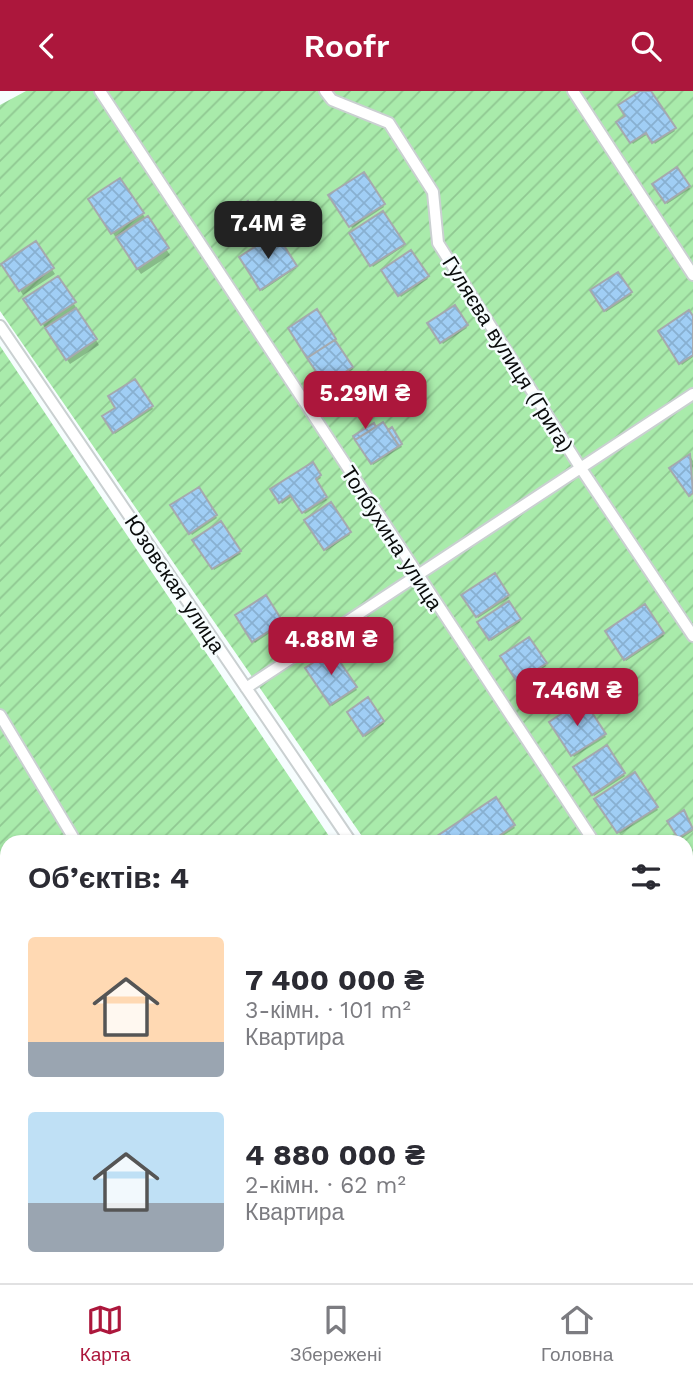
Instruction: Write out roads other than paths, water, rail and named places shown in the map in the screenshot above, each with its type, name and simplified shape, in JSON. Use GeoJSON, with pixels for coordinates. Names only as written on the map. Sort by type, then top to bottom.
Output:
{"type":"FeatureCollection","features":[{"type":"Feature","properties":{"kind":"lane","name":"Толбухина улица"},"geometry":{"type":"LineString","coordinates":[[100,91],[416,576],[589,835]]}},
{"type":"Feature","properties":{"kind":"lane","name":"Гуляєва вулиця (Грига)"},"geometry":{"type":"LineString","coordinates":[[325,91],[331,100],[389,123],[433,193],[438,243],[580,467],[693,636]]}},
{"type":"Feature","properties":{"kind":"lane"},"geometry":{"type":"LineString","coordinates":[[573,91],[693,275]]}},
{"type":"Feature","properties":{"kind":"lane","name":"Юзовская улица"},"geometry":{"type":"LineString","coordinates":[[0,326],[346,835]]}},
{"type":"Feature","properties":{"kind":"lane"},"geometry":{"type":"LineString","coordinates":[[246,688],[693,394]]}},
{"type":"Feature","properties":{"kind":"lane"},"geometry":{"type":"LineString","coordinates":[[0,715],[72,835]]}}]}
